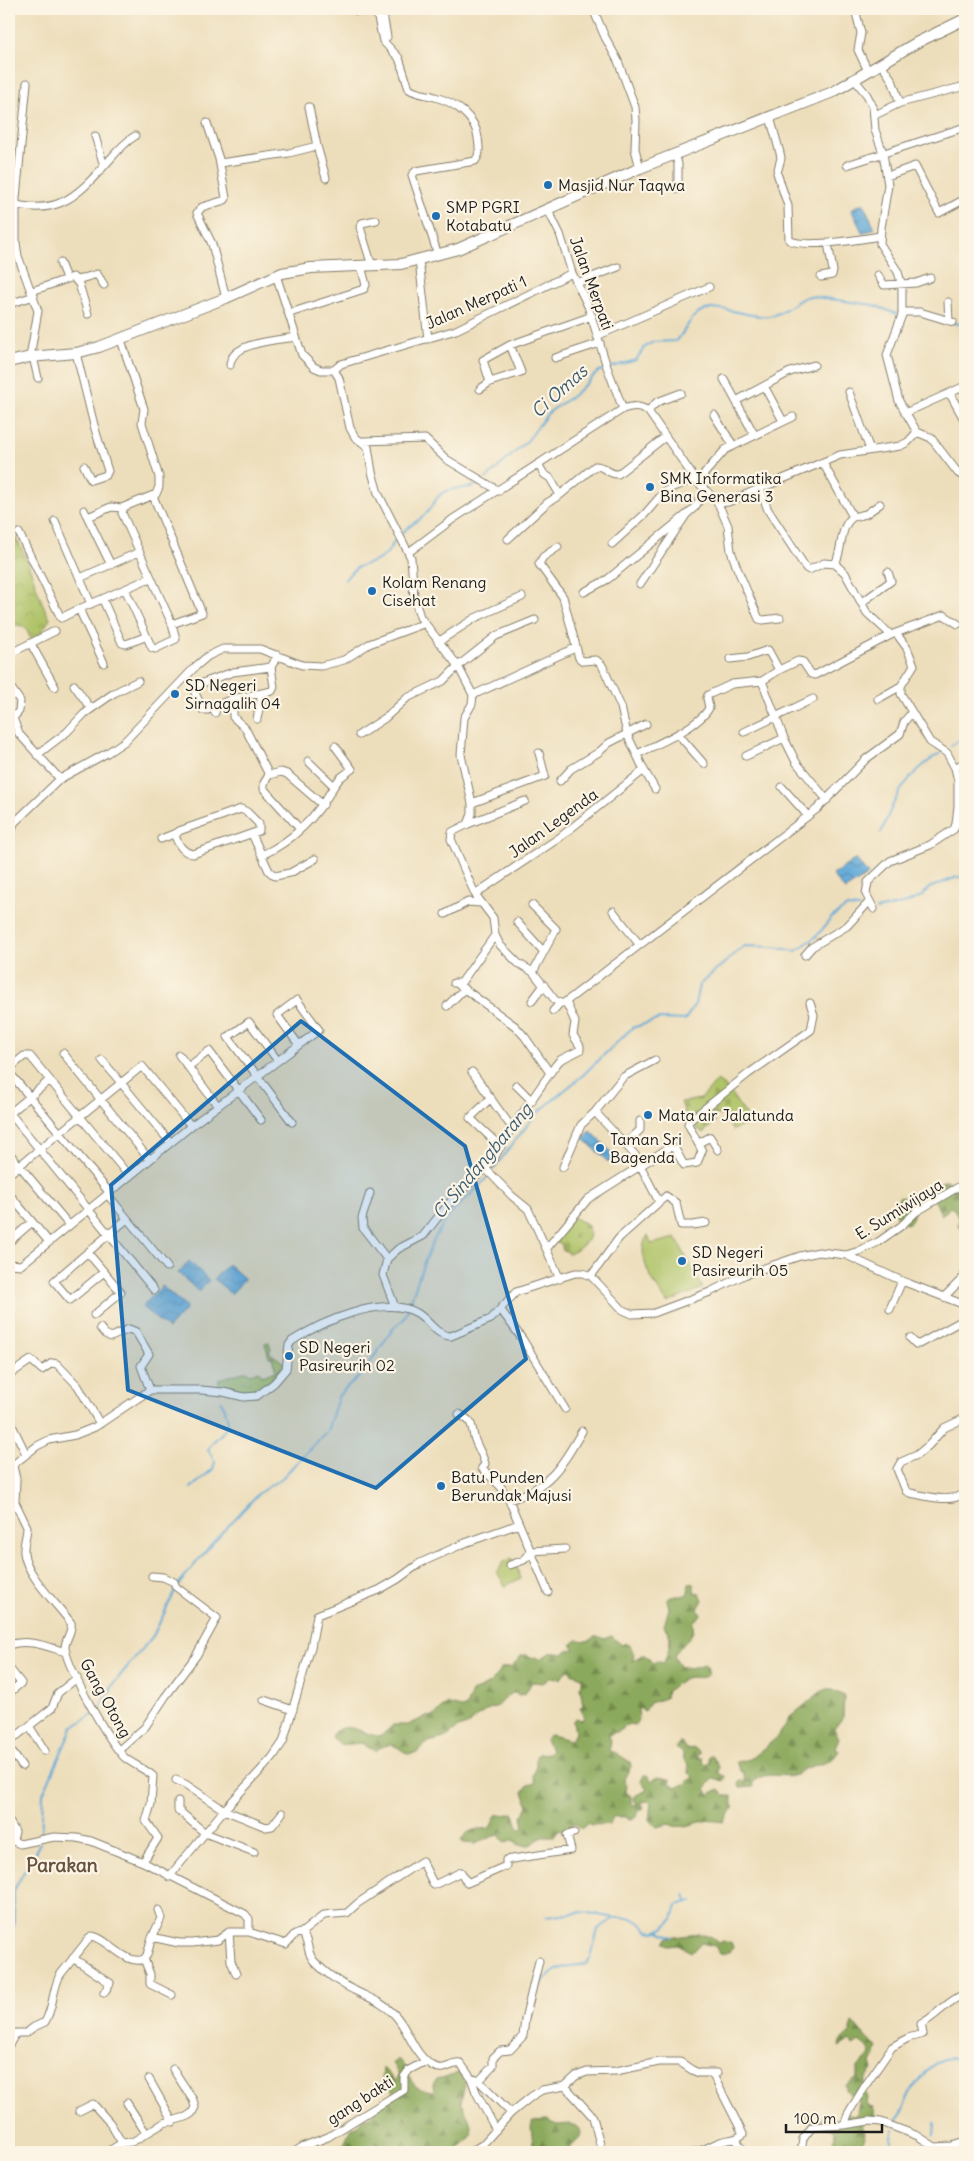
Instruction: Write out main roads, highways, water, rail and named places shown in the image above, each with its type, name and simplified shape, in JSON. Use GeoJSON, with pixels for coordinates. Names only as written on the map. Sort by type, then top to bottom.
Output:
{"type":"FeatureCollection","features":[{"type":"Feature","properties":{"kind":"main road"},"geometry":{"type":"LineString","coordinates":[[9,362],[32,357],[76,353],[121,340],[226,298],[276,275],[310,268],[401,264],[470,245],[640,168],[825,95],[855,80],[916,43],[965,19]]}},
{"type":"Feature","properties":{"kind":"water"},"geometry":{"type":"Polygon","coordinates":[[[863,203],[875,228],[863,234],[851,209],[863,203]]]}},
{"type":"Feature","properties":{"kind":"water"},"geometry":{"type":"Polygon","coordinates":[[[856,859],[868,875],[845,890],[832,875],[856,859]]]}},
{"type":"Feature","properties":{"kind":"water","name":"Taman Sri Bagenda"},"geometry":{"type":"Polygon","coordinates":[[[591,1131],[615,1156],[608,1162],[583,1138],[591,1131]]]}},
{"type":"Feature","properties":{"kind":"water"},"geometry":{"type":"Polygon","coordinates":[[[189,1261],[209,1280],[199,1292],[178,1273],[189,1261]]]}},
{"type":"Feature","properties":{"kind":"water"},"geometry":{"type":"Polygon","coordinates":[[[228,1264],[245,1279],[231,1294],[214,1279],[228,1264]]]}},
{"type":"Feature","properties":{"kind":"water"},"geometry":{"type":"Polygon","coordinates":[[[162,1286],[187,1308],[168,1329],[142,1307],[162,1286]]]}},
{"type":"Feature","properties":{"kind":"waterway","name":"Ci Omas"},"geometry":{"type":"LineString","coordinates":[[486,479],[528,440],[548,413],[575,394],[599,371],[636,360],[644,348],[653,342],[676,341],[694,316],[705,310],[723,309],[751,315],[769,316],[780,313],[809,296],[873,305],[900,315]]}},
{"type":"Feature","properties":{"kind":"waterway","name":"Ci Omas"},"geometry":{"type":"LineString","coordinates":[[954,323],[960,324],[965,321]]}},
{"type":"Feature","properties":{"kind":"waterway","name":"Ci Omas"},"geometry":{"type":"LineString","coordinates":[[402,533],[426,513],[444,492],[473,487],[482,482]]}},
{"type":"Feature","properties":{"kind":"waterway","name":"Ci Omas"},"geometry":{"type":"LineString","coordinates":[[345,580],[355,569],[379,560],[384,556],[398,536]]}},
{"type":"Feature","properties":{"kind":"waterway"},"geometry":{"type":"LineString","coordinates":[[951,746],[965,736]]}},
{"type":"Feature","properties":{"kind":"waterway"},"geometry":{"type":"LineString","coordinates":[[881,833],[903,786],[919,769],[942,752]]}},
{"type":"Feature","properties":{"kind":"waterway","name":"Ci Sindangbarang"},"geometry":{"type":"LineString","coordinates":[[876,910],[907,903],[922,896],[929,888],[957,877],[965,877]]}},
{"type":"Feature","properties":{"kind":"waterway","name":"Ci Sindangbarang"},"geometry":{"type":"LineString","coordinates":[[491,1172],[535,1115],[583,1075],[632,1028],[660,1019],[685,1020],[695,1004],[699,985],[744,946],[774,947],[796,951],[817,936],[832,917],[847,907],[859,908]]}},
{"type":"Feature","properties":{"kind":"waterway","name":"Ci Sindangbarang"},"geometry":{"type":"LineString","coordinates":[[178,1585],[215,1540],[259,1493],[282,1478],[327,1431],[339,1395],[362,1374],[395,1326],[404,1319],[427,1255],[439,1231],[451,1214],[488,1176]]}},
{"type":"Feature","properties":{"kind":"waterway"},"geometry":{"type":"LineString","coordinates":[[191,1488],[213,1469],[215,1462],[208,1449],[226,1429],[228,1424],[226,1411],[221,1401]]}},
{"type":"Feature","properties":{"kind":"waterway","name":"Ci Sindangbarang"},"geometry":{"type":"LineString","coordinates":[[41,1838],[43,1794],[72,1728],[99,1710],[114,1683],[153,1636],[176,1589]]}},
{"type":"Feature","properties":{"kind":"waterway","name":"Ci Sindangbarang"},"geometry":{"type":"LineString","coordinates":[[9,1933],[14,1926],[14,1890],[40,1843]]}},
{"type":"Feature","properties":{"kind":"waterway"},"geometry":{"type":"LineString","coordinates":[[685,1894],[687,1902]]}},
{"type":"Feature","properties":{"kind":"waterway"},"geometry":{"type":"LineString","coordinates":[[546,1917],[583,1912],[615,1918],[632,1918],[649,1931],[655,1932],[664,1928],[673,1919],[677,1905],[693,1901]]}},
{"type":"Feature","properties":{"kind":"waterway"},"geometry":{"type":"LineString","coordinates":[[533,1997],[543,1982],[553,1972],[565,1967],[586,1964],[591,1957],[598,1929],[615,1918]]}},
{"type":"Feature","properties":{"kind":"waterway"},"geometry":{"type":"LineString","coordinates":[[659,1931],[672,1937]]}},
{"type":"Feature","properties":{"kind":"waterway"},"geometry":{"type":"LineString","coordinates":[[896,2125],[913,2088],[926,2071],[945,2059],[965,2059]]}},
{"type":"Feature","properties":{"kind":"waterway"},"geometry":{"type":"LineString","coordinates":[[934,2135],[935,2123]]}},
{"type":"Feature","properties":{"kind":"waterway"},"geometry":{"type":"LineString","coordinates":[[891,2152],[894,2130]]}},
{"type":"Feature","properties":{"kind":"place","name":"Masjid Nur Taqwa"},"geometry":{"type":"Point","coordinates":[548,185]}},
{"type":"Feature","properties":{"kind":"place","name":"SMP PGRI Kotabatu"},"geometry":{"type":"Point","coordinates":[436,216]}},
{"type":"Feature","properties":{"kind":"place","name":"SMK Informatika Bina Generasi 3"},"geometry":{"type":"Point","coordinates":[650,487]}},
{"type":"Feature","properties":{"kind":"place","name":"Kolam Renang Cisehat"},"geometry":{"type":"Point","coordinates":[372,591]}},
{"type":"Feature","properties":{"kind":"place","name":"SD Negeri Sirnagalih 04"},"geometry":{"type":"Point","coordinates":[175,694]}},
{"type":"Feature","properties":{"kind":"place","name":"Mata air Jalatunda"},"geometry":{"type":"Point","coordinates":[648,1115]}},
{"type":"Feature","properties":{"kind":"place","name":"Taman Sri Bagenda"},"geometry":{"type":"Point","coordinates":[600,1148]}},
{"type":"Feature","properties":{"kind":"place","name":"SD Negeri Pasireurih 05"},"geometry":{"type":"Point","coordinates":[682,1261]}},
{"type":"Feature","properties":{"kind":"place","name":"SD Negeri Pasireurih 02"},"geometry":{"type":"Point","coordinates":[289,1356]}},
{"type":"Feature","properties":{"kind":"place","name":"Batu Punden Berundak Majusi"},"geometry":{"type":"Point","coordinates":[441,1486]}},
{"type":"Feature","properties":{"kind":"district","name":"Parakan"},"geometry":{"type":"Point","coordinates":[62,1865]}}]}
